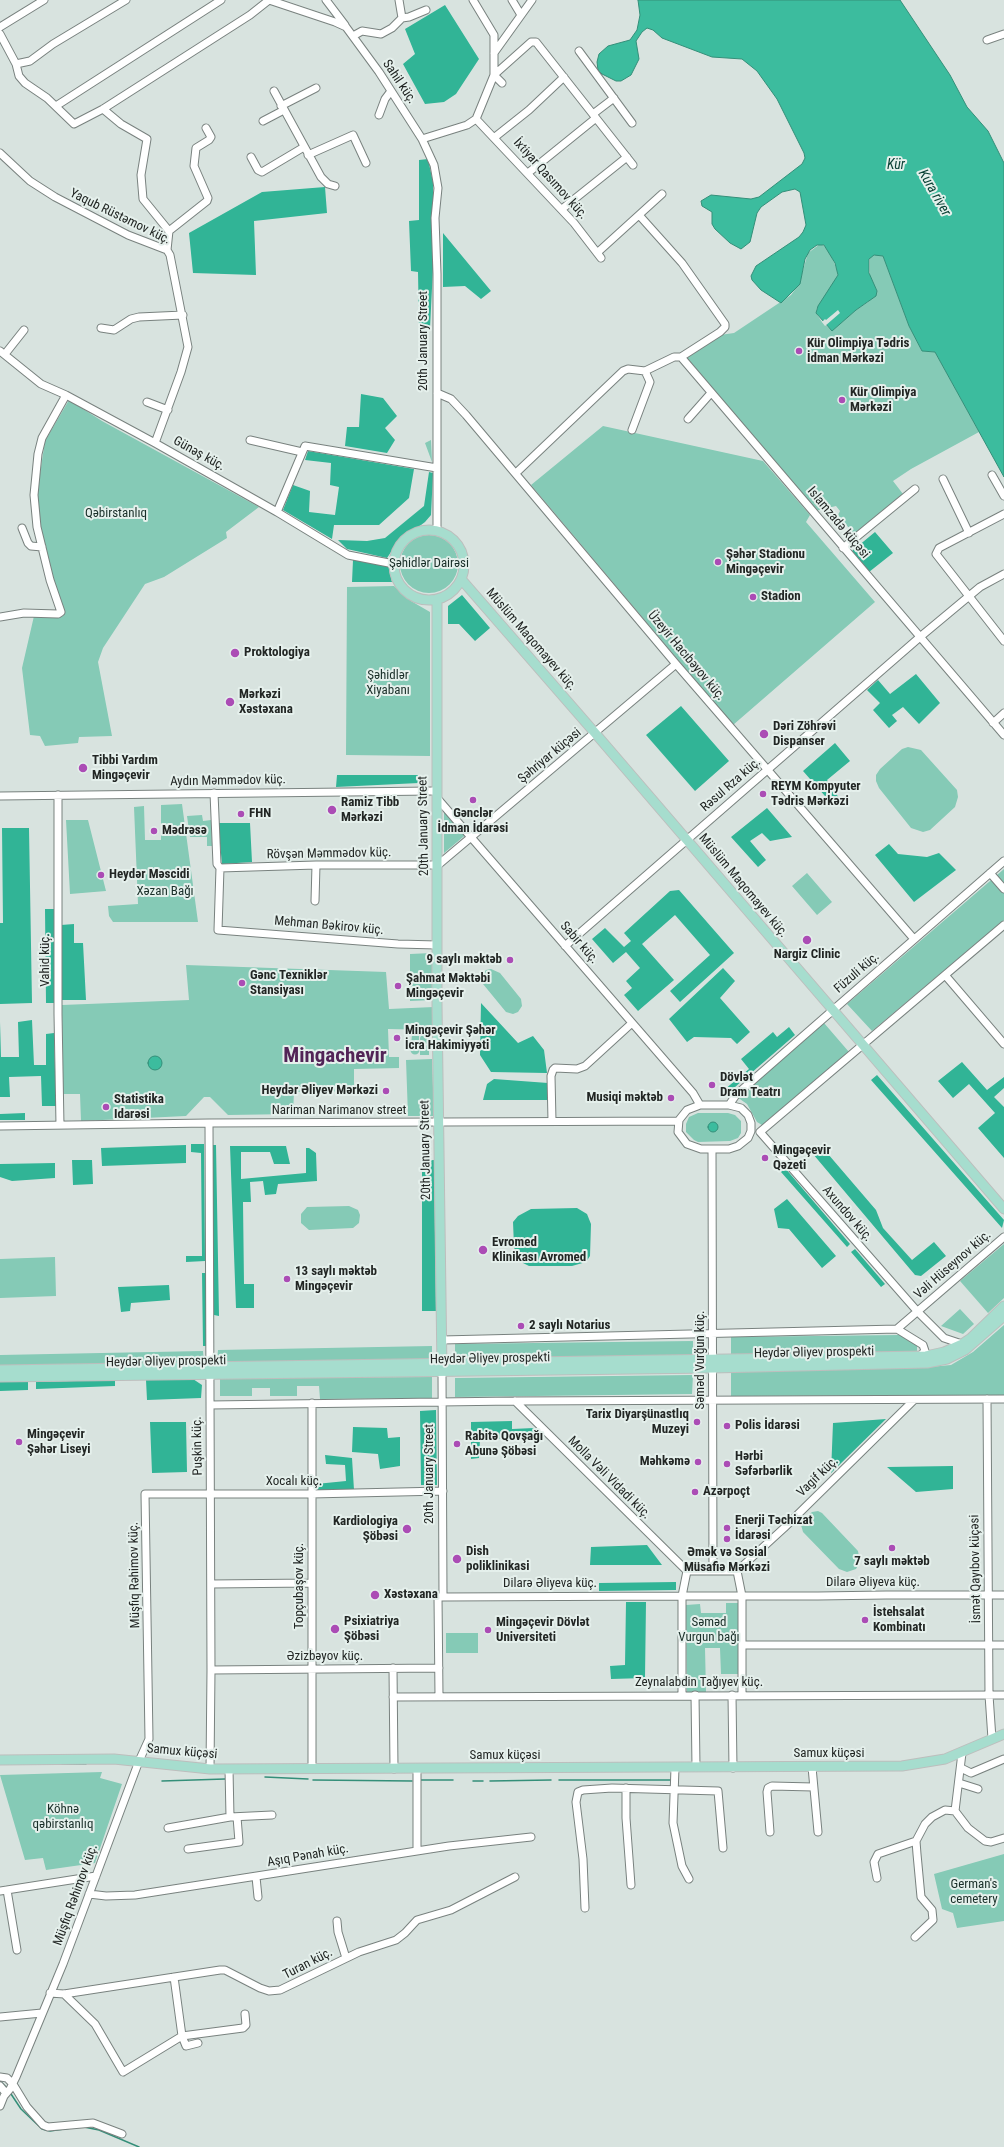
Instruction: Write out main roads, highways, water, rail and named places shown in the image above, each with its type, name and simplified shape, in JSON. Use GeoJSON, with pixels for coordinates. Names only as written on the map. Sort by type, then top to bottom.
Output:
{"type":"FeatureCollection","features":[{"type":"Feature","properties":{"kind":"main road"},"geometry":{"type":"LineString","coordinates":[[423,531],[437,531],[455,541],[462,553],[464,566],[461,580],[449,594],[437,599],[420,599],[409,594],[401,586],[396,576],[394,564],[396,553],[401,545],[411,535],[423,531]]}},
{"type":"Feature","properties":{"kind":"main road","name":"Müslüm Maqomayev küç."},"geometry":{"type":"LineString","coordinates":[[461,580],[687,839],[832,1011],[1004,1209]]}},
{"type":"Feature","properties":{"kind":"main road","name":"20th January Street"},"geometry":{"type":"LineString","coordinates":[[437,599],[435,795],[438,865],[437,945],[442,1368]]}},
{"type":"Feature","properties":{"kind":"main road"},"geometry":{"type":"LineString","coordinates":[[974,1340],[1004,1306]]}},
{"type":"Feature","properties":{"kind":"main road"},"geometry":{"type":"LineString","coordinates":[[974,1340],[1004,1316]]}},
{"type":"Feature","properties":{"kind":"main road","name":"Heydər Əliyev prospekti"},"geometry":{"type":"LineString","coordinates":[[713,1364],[920,1356],[944,1352],[974,1340]]}},
{"type":"Feature","properties":{"kind":"main road","name":"Heydər Əliyev prospekti"},"geometry":{"type":"LineString","coordinates":[[0,1370],[210,1371],[927,1362],[947,1359],[965,1350],[974,1340]]}},
{"type":"Feature","properties":{"kind":"main road","name":"Heydər Əliyev prospekti"},"geometry":{"type":"LineString","coordinates":[[0,1378],[210,1371]]}},
{"type":"Feature","properties":{"kind":"main road","name":"Samux küçəsi"},"geometry":{"type":"LineString","coordinates":[[0,1760],[91,1758],[139,1761],[210,1769],[732,1768],[902,1766],[928,1763],[962,1753],[1004,1734]]}},
{"type":"Feature","properties":{"kind":"water","name":"Kür"},"geometry":{"type":"Polygon","coordinates":[[[638,0],[900,0],[950,75],[967,107],[988,131],[1004,163],[1004,477],[935,352],[922,351],[909,326],[883,256],[874,255],[869,259],[869,273],[877,291],[876,296],[856,310],[832,331],[816,313],[818,306],[838,275],[835,263],[824,245],[817,245],[810,250],[805,259],[800,284],[781,303],[761,290],[752,280],[751,276],[756,266],[799,237],[803,232],[806,225],[800,192],[795,189],[782,192],[761,207],[757,213],[750,242],[741,249],[730,243],[715,229],[712,224],[712,212],[702,206],[701,201],[711,195],[751,199],[759,197],[802,164],[805,158],[804,153],[777,99],[757,71],[742,59],[712,57],[662,38],[653,30],[647,28],[642,32],[636,41],[639,59],[631,75],[621,81],[616,81],[602,74],[598,70],[597,62],[599,54],[608,46],[630,40],[637,30],[640,15],[638,0]]]}},
{"type":"Feature","properties":{"kind":"water"},"geometry":{"type":"Polygon","coordinates":[[[155,1056],[160,1058],[162,1063],[160,1068],[155,1070],[150,1068],[148,1063],[150,1058],[155,1056]]]}},
{"type":"Feature","properties":{"kind":"water"},"geometry":{"type":"Polygon","coordinates":[[[713,1122],[718,1127],[713,1132],[708,1127],[713,1122]]]}},
{"type":"Feature","properties":{"kind":"waterway"},"geometry":{"type":"LineString","coordinates":[[44,1764],[86,1764]]}},
{"type":"Feature","properties":{"kind":"waterway"},"geometry":{"type":"LineString","coordinates":[[265,1777],[308,1779]]}},
{"type":"Feature","properties":{"kind":"waterway"},"geometry":{"type":"LineString","coordinates":[[162,1781],[225,1779]]}},
{"type":"Feature","properties":{"kind":"waterway"},"geometry":{"type":"LineString","coordinates":[[313,1780],[412,1781]]}},
{"type":"Feature","properties":{"kind":"waterway"},"geometry":{"type":"LineString","coordinates":[[419,1780],[453,1780]]}},
{"type":"Feature","properties":{"kind":"waterway"},"geometry":{"type":"LineString","coordinates":[[490,1781],[551,1780]]}},
{"type":"Feature","properties":{"kind":"waterway"},"geometry":{"type":"LineString","coordinates":[[559,1780],[672,1780]]}},
{"type":"Feature","properties":{"kind":"waterway"},"geometry":{"type":"LineString","coordinates":[[473,1781],[483,1781]]}},
{"type":"Feature","properties":{"kind":"waterway"},"geometry":{"type":"LineString","coordinates":[[0,2081],[7,2088]]}},
{"type":"Feature","properties":{"kind":"waterway"},"geometry":{"type":"LineString","coordinates":[[11,2094],[21,2109],[42,2129],[50,2131],[71,2128]]}},
{"type":"Feature","properties":{"kind":"waterway"},"geometry":{"type":"LineString","coordinates":[[84,2127],[99,2130],[139,2147]]}},
{"type":"Feature","properties":{"kind":"place","name":"Kür Olimpiya Tədris İdman Mərkəzi"},"geometry":{"type":"Point","coordinates":[799,351]}},
{"type":"Feature","properties":{"kind":"place","name":"Kür Olimpiya Mərkəzi"},"geometry":{"type":"Point","coordinates":[842,400]}},
{"type":"Feature","properties":{"kind":"place","name":"Şəhər Stadionu Mingəçevir"},"geometry":{"type":"Point","coordinates":[718,562]}},
{"type":"Feature","properties":{"kind":"place","name":"Stadion"},"geometry":{"type":"Point","coordinates":[753,597]}},
{"type":"Feature","properties":{"kind":"place","name":"Proktologiya"},"geometry":{"type":"Point","coordinates":[235,653]}},
{"type":"Feature","properties":{"kind":"place","name":"Mərkəzi Xəstəxana"},"geometry":{"type":"Point","coordinates":[230,702]}},
{"type":"Feature","properties":{"kind":"place","name":"Dəri Zöhrəvi Dispanser"},"geometry":{"type":"Point","coordinates":[764,734]}},
{"type":"Feature","properties":{"kind":"place","name":"Tibbi Yardım Mingəçevir"},"geometry":{"type":"Point","coordinates":[83,768]}},
{"type":"Feature","properties":{"kind":"place","name":"REYM Kompyuter Tədris Mərkəzi"},"geometry":{"type":"Point","coordinates":[763,794]}},
{"type":"Feature","properties":{"kind":"place","name":"Gənclər İdman İdarəsi"},"geometry":{"type":"Point","coordinates":[473,800]}},
{"type":"Feature","properties":{"kind":"place","name":"Ramiz Tibb Mərkəzi"},"geometry":{"type":"Point","coordinates":[332,810]}},
{"type":"Feature","properties":{"kind":"place","name":"FHN"},"geometry":{"type":"Point","coordinates":[241,814]}},
{"type":"Feature","properties":{"kind":"place","name":"Mədrəsə"},"geometry":{"type":"Point","coordinates":[154,831]}},
{"type":"Feature","properties":{"kind":"place","name":"Heydər Məscidi"},"geometry":{"type":"Point","coordinates":[101,875]}},
{"type":"Feature","properties":{"kind":"place","name":"Nargiz Clinic"},"geometry":{"type":"Point","coordinates":[807,940]}},
{"type":"Feature","properties":{"kind":"place","name":"9 saylı məktəb"},"geometry":{"type":"Point","coordinates":[510,960]}},
{"type":"Feature","properties":{"kind":"place","name":"Gənc Texniklər Stansiyası"},"geometry":{"type":"Point","coordinates":[242,983]}},
{"type":"Feature","properties":{"kind":"place","name":"Şahmat Məktəbi Mingəçevir"},"geometry":{"type":"Point","coordinates":[398,986]}},
{"type":"Feature","properties":{"kind":"place","name":"Mingəçevir Şəhər İcra Hakimiyyəti"},"geometry":{"type":"Point","coordinates":[397,1038]}},
{"type":"Feature","properties":{"kind":"place","name":"Dövlət Dram Teatrı"},"geometry":{"type":"Point","coordinates":[712,1085]}},
{"type":"Feature","properties":{"kind":"place","name":"Heydər Əliyev Mərkəzi"},"geometry":{"type":"Point","coordinates":[386,1091]}},
{"type":"Feature","properties":{"kind":"place","name":"Musiqi məktəb"},"geometry":{"type":"Point","coordinates":[671,1098]}},
{"type":"Feature","properties":{"kind":"place","name":"Statistika Idarəsi"},"geometry":{"type":"Point","coordinates":[106,1107]}},
{"type":"Feature","properties":{"kind":"place","name":"Mingəçevir Qəzeti"},"geometry":{"type":"Point","coordinates":[765,1158]}},
{"type":"Feature","properties":{"kind":"place","name":"Evromed Klinikası Avromed"},"geometry":{"type":"Point","coordinates":[483,1250]}},
{"type":"Feature","properties":{"kind":"place","name":"13 saylı məktəb Mingəçevir"},"geometry":{"type":"Point","coordinates":[287,1279]}},
{"type":"Feature","properties":{"kind":"place","name":"2 saylı Notarius"},"geometry":{"type":"Point","coordinates":[521,1326]}},
{"type":"Feature","properties":{"kind":"place","name":"Tarix Diyarşünastlıq Muzeyi"},"geometry":{"type":"Point","coordinates":[697,1422]}},
{"type":"Feature","properties":{"kind":"place","name":"Polis İdarəsi"},"geometry":{"type":"Point","coordinates":[727,1426]}},
{"type":"Feature","properties":{"kind":"place","name":"Mingəçevir Şəhər Liseyi"},"geometry":{"type":"Point","coordinates":[19,1442]}},
{"type":"Feature","properties":{"kind":"place","name":"Rabitə Qovşağı Abunə Şöbəsi"},"geometry":{"type":"Point","coordinates":[457,1444]}},
{"type":"Feature","properties":{"kind":"place","name":"Məhkəmə"},"geometry":{"type":"Point","coordinates":[698,1462]}},
{"type":"Feature","properties":{"kind":"place","name":"Hərbi Səfərbərlik"},"geometry":{"type":"Point","coordinates":[727,1464]}},
{"type":"Feature","properties":{"kind":"place","name":"Azərpoçt"},"geometry":{"type":"Point","coordinates":[695,1492]}},
{"type":"Feature","properties":{"kind":"place","name":"Enerji Təchizat İdarəsi"},"geometry":{"type":"Point","coordinates":[727,1528]}},
{"type":"Feature","properties":{"kind":"place","name":"Kardiologiya Şöbəsi"},"geometry":{"type":"Point","coordinates":[407,1529]}},
{"type":"Feature","properties":{"kind":"place","name":"Əmək və Sosial Müsafiə Mərkəzi"},"geometry":{"type":"Point","coordinates":[727,1539]}},
{"type":"Feature","properties":{"kind":"place","name":"7 saylı məktəb"},"geometry":{"type":"Point","coordinates":[892,1548]}},
{"type":"Feature","properties":{"kind":"place","name":"Dish poliklinikasi"},"geometry":{"type":"Point","coordinates":[457,1559]}},
{"type":"Feature","properties":{"kind":"place","name":"Xəstəxana"},"geometry":{"type":"Point","coordinates":[375,1595]}},
{"type":"Feature","properties":{"kind":"place","name":"İstehsalat Kombinatı"},"geometry":{"type":"Point","coordinates":[865,1620]}},
{"type":"Feature","properties":{"kind":"place","name":"Psixiatriya Şöbəsi"},"geometry":{"type":"Point","coordinates":[335,1629]}},
{"type":"Feature","properties":{"kind":"place","name":"Mingəçevir Dövlət Universiteti"},"geometry":{"type":"Point","coordinates":[488,1630]}},
{"type":"Feature","properties":{"kind":"district","name":"Mingachevir"},"geometry":{"type":"Point","coordinates":[335,1057]}},
{"type":"Feature","properties":{"kind":"water label","name":"Kura river"},"geometry":{"type":"Point","coordinates":[934,193]}},
{"type":"Feature","properties":{"kind":"park label","name":"Qəbirstanlıq"},"geometry":{"type":"Point","coordinates":[116,514]}},
{"type":"Feature","properties":{"kind":"park label","name":"Şəhidlər Dairəsi"},"geometry":{"type":"Point","coordinates":[429,564]}},
{"type":"Feature","properties":{"kind":"park label","name":"Şəhidlər Xiyabanı"},"geometry":{"type":"Point","coordinates":[388,684]}},
{"type":"Feature","properties":{"kind":"park label","name":"Xəzan Bağı"},"geometry":{"type":"Point","coordinates":[165,892]}},
{"type":"Feature","properties":{"kind":"park label","name":"Səməd Vurgun bağı"},"geometry":{"type":"Point","coordinates":[709,1630]}},
{"type":"Feature","properties":{"kind":"park label","name":"Köhnə qəbirstanlıq"},"geometry":{"type":"Point","coordinates":[63,1818]}},
{"type":"Feature","properties":{"kind":"park label","name":"German's cemetery"},"geometry":{"type":"Point","coordinates":[974,1892]}}]}
